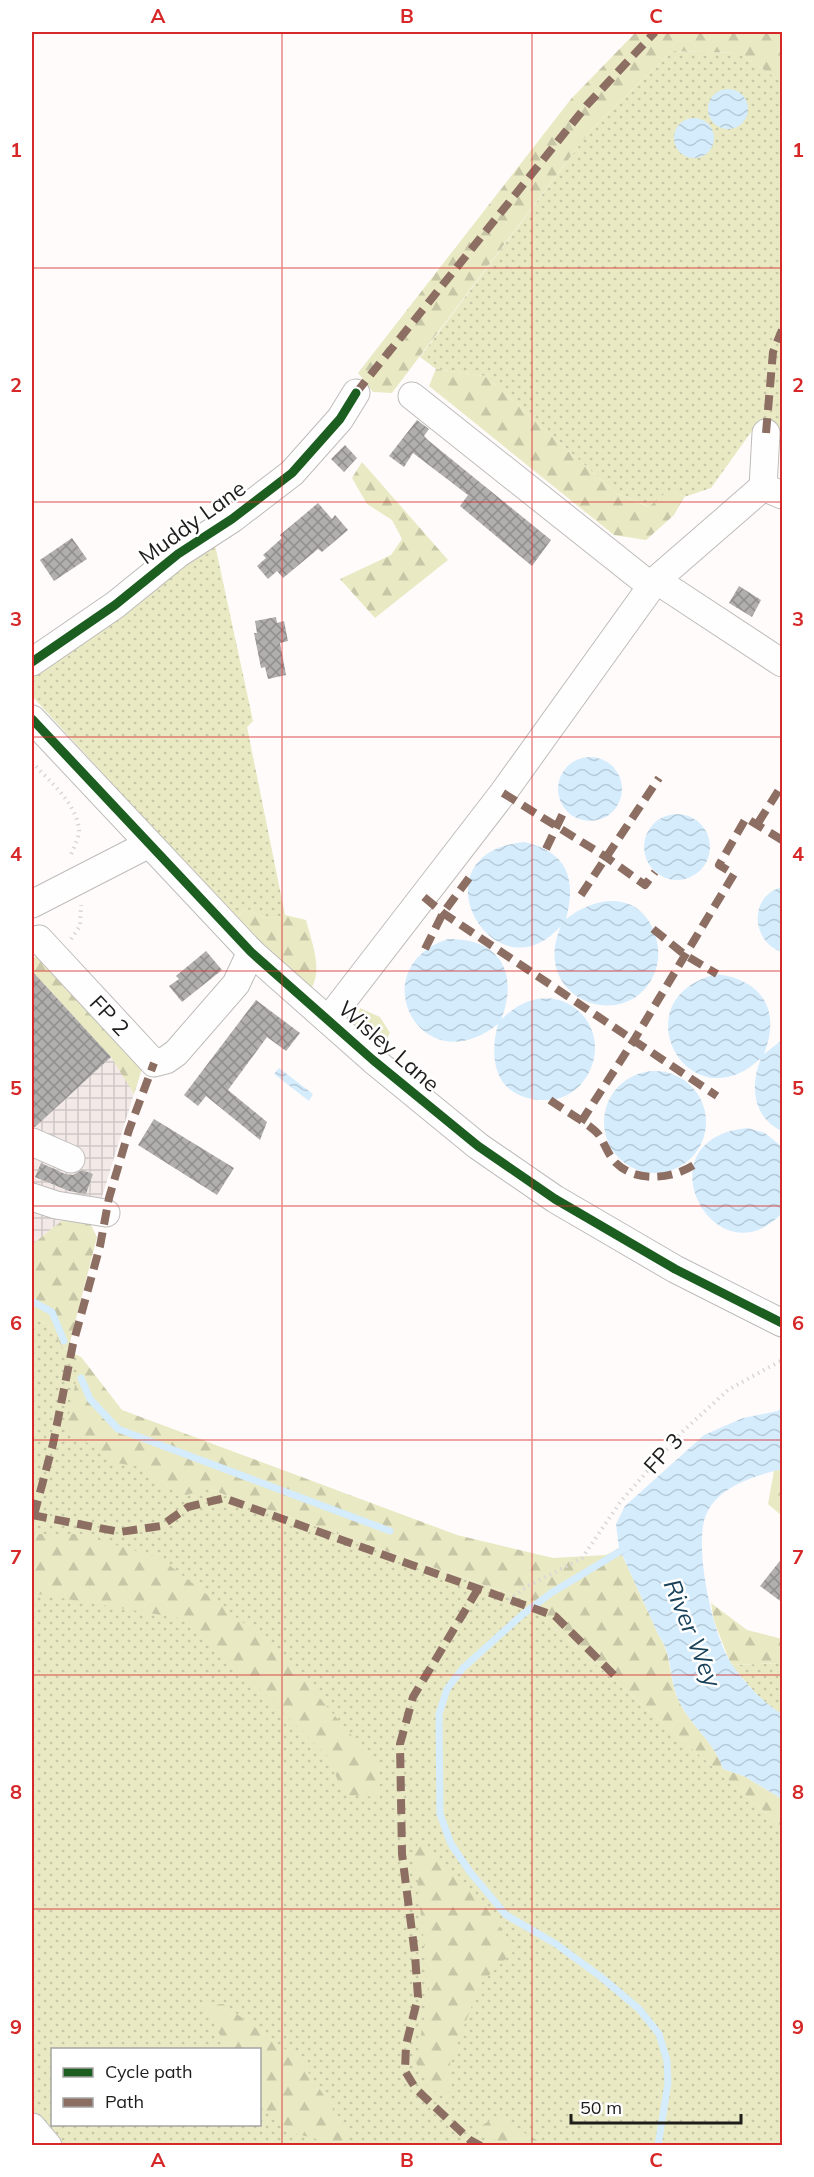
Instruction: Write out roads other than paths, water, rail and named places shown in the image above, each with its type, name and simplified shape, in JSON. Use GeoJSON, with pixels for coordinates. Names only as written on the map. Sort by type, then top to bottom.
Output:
{"type":"FeatureCollection","features":[{"type":"Feature","properties":{"kind":"street","name":"Muddy Lane"},"geometry":{"type":"LineString","coordinates":[[32,662],[115,605],[178,554],[232,519],[292,473],[340,419],[356,393]]}},
{"type":"Feature","properties":{"kind":"street"},"geometry":{"type":"LineString","coordinates":[[412,396],[654,583],[783,663]]}},
{"type":"Feature","properties":{"kind":"street"},"geometry":{"type":"LineString","coordinates":[[328,1020],[503,793],[654,583],[773,491],[766,433]]}},
{"type":"Feature","properties":{"kind":"street","name":"Wisley Lane"},"geometry":{"type":"LineString","coordinates":[[32,719],[251,952],[373,1060],[478,1146],[515,1173],[675,1269],[783,1323]]}},
{"type":"Feature","properties":{"kind":"street"},"geometry":{"type":"LineString","coordinates":[[35,943],[38,901],[149,844]]}},
{"type":"Feature","properties":{"kind":"street","name":"FP 2"},"geometry":{"type":"LineString","coordinates":[[35,943],[64,966],[154,1064],[176,1053],[236,984],[251,952]]}},
{"type":"Feature","properties":{"kind":"street"},"geometry":{"type":"LineString","coordinates":[[32,1142],[71,1159]]}},
{"type":"Feature","properties":{"kind":"street"},"geometry":{"type":"LineString","coordinates":[[32,1197],[56,1205],[106,1213]]}},
{"type":"Feature","properties":{"kind":"street"},"geometry":{"type":"LineString","coordinates":[[32,2127],[48,2145]]}},
{"type":"Feature","properties":{"kind":"water"},"geometry":{"type":"Polygon","coordinates":[[[728,89],[736,90],[742,95],[747,101],[747,117],[742,123],[736,128],[728,129],[720,128],[714,123],[709,117],[708,109],[709,101],[714,95],[720,90],[728,89]]]}},
{"type":"Feature","properties":{"kind":"water"},"geometry":{"type":"Polygon","coordinates":[[[694,118],[702,119],[708,124],[713,130],[713,146],[708,152],[702,157],[694,158],[686,157],[680,152],[675,146],[674,138],[675,130],[680,124],[686,119],[694,118]]]}},
{"type":"Feature","properties":{"kind":"water"},"geometry":{"type":"Polygon","coordinates":[[[590,757],[602,759],[613,766],[620,777],[622,789],[620,801],[613,812],[602,819],[590,821],[578,819],[567,812],[560,801],[558,789],[560,777],[567,766],[578,759],[590,757]]]}},
{"type":"Feature","properties":{"kind":"water"},"geometry":{"type":"Polygon","coordinates":[[[677,814],[690,817],[700,824],[707,834],[710,847],[707,860],[700,870],[690,877],[677,880],[664,877],[654,870],[647,860],[644,847],[647,834],[654,824],[664,817],[677,814]]]}},
{"type":"Feature","properties":{"kind":"water"},"geometry":{"type":"Polygon","coordinates":[[[524,842],[550,852],[565,869],[570,891],[566,919],[590,905],[614,901],[626,903],[647,918],[656,936],[658,957],[655,972],[642,991],[625,1002],[606,1005],[586,1001],[570,990],[558,974],[555,952],[561,926],[535,945],[511,947],[490,936],[475,917],[468,894],[472,871],[490,852],[524,842]]]}},
{"type":"Feature","properties":{"kind":"water"},"geometry":{"type":"Polygon","coordinates":[[[782,887],[782,952],[772,947],[764,939],[759,929],[758,919],[763,900],[771,892],[782,887]]]}},
{"type":"Feature","properties":{"kind":"water"},"geometry":{"type":"Polygon","coordinates":[[[448,939],[466,940],[481,945],[493,952],[501,962],[508,988],[501,1020],[522,1004],[543,998],[562,1001],[578,1010],[589,1025],[595,1043],[593,1063],[582,1083],[574,1091],[559,1098],[542,1100],[526,1098],[505,1085],[495,1064],[494,1051],[498,1024],[470,1039],[445,1041],[425,1032],[411,1016],[405,995],[408,973],[422,954],[448,939]]]}},
{"type":"Feature","properties":{"kind":"water"},"geometry":{"type":"Polygon","coordinates":[[[717,974],[733,977],[746,983],[764,1000],[769,1011],[770,1024],[764,1054],[782,1040],[782,1131],[765,1117],[756,1099],[755,1079],[761,1058],[734,1075],[709,1077],[689,1068],[674,1051],[668,1029],[672,1007],[687,987],[717,974]]]}},
{"type":"Feature","properties":{"kind":"water"},"geometry":{"type":"Polygon","coordinates":[[[279,1068],[313,1094],[309,1101],[274,1074],[279,1068]]]}},
{"type":"Feature","properties":{"kind":"water"},"geometry":{"type":"Polygon","coordinates":[[[655,1071],[675,1075],[691,1086],[702,1102],[706,1122],[702,1142],[691,1158],[675,1169],[655,1173],[635,1169],[619,1158],[608,1142],[604,1122],[608,1102],[619,1086],[635,1075],[655,1071]]]}},
{"type":"Feature","properties":{"kind":"water"},"geometry":{"type":"Polygon","coordinates":[[[748,1128],[765,1133],[782,1147],[782,1213],[757,1230],[733,1232],[713,1220],[698,1201],[692,1178],[697,1156],[715,1137],[748,1128]]]}},
{"type":"Feature","properties":{"kind":"water","name":"River Wey"},"geometry":{"type":"Polygon","coordinates":[[[782,1406],[782,1469],[738,1484],[719,1497],[706,1515],[702,1548],[712,1615],[726,1653],[749,1686],[782,1714],[782,1799],[744,1776],[723,1769],[715,1751],[685,1712],[676,1694],[664,1644],[619,1548],[616,1524],[625,1506],[704,1435],[743,1418],[778,1411],[782,1406]]]}},
{"type":"Feature","properties":{"kind":"waterway"},"geometry":{"type":"LineString","coordinates":[[32,1301],[52,1312],[64,1341]]}},
{"type":"Feature","properties":{"kind":"waterway"},"geometry":{"type":"LineString","coordinates":[[81,1378],[90,1399],[118,1429],[390,1531]]}},
{"type":"Feature","properties":{"kind":"waterway"},"geometry":{"type":"LineString","coordinates":[[629,1546],[551,1593],[522,1615],[463,1668],[447,1689],[439,1714],[440,1814],[451,1844],[470,1872],[506,1915],[556,1944],[601,1977],[639,2009],[659,2034],[667,2061],[668,2083],[658,2146]]}}]}
